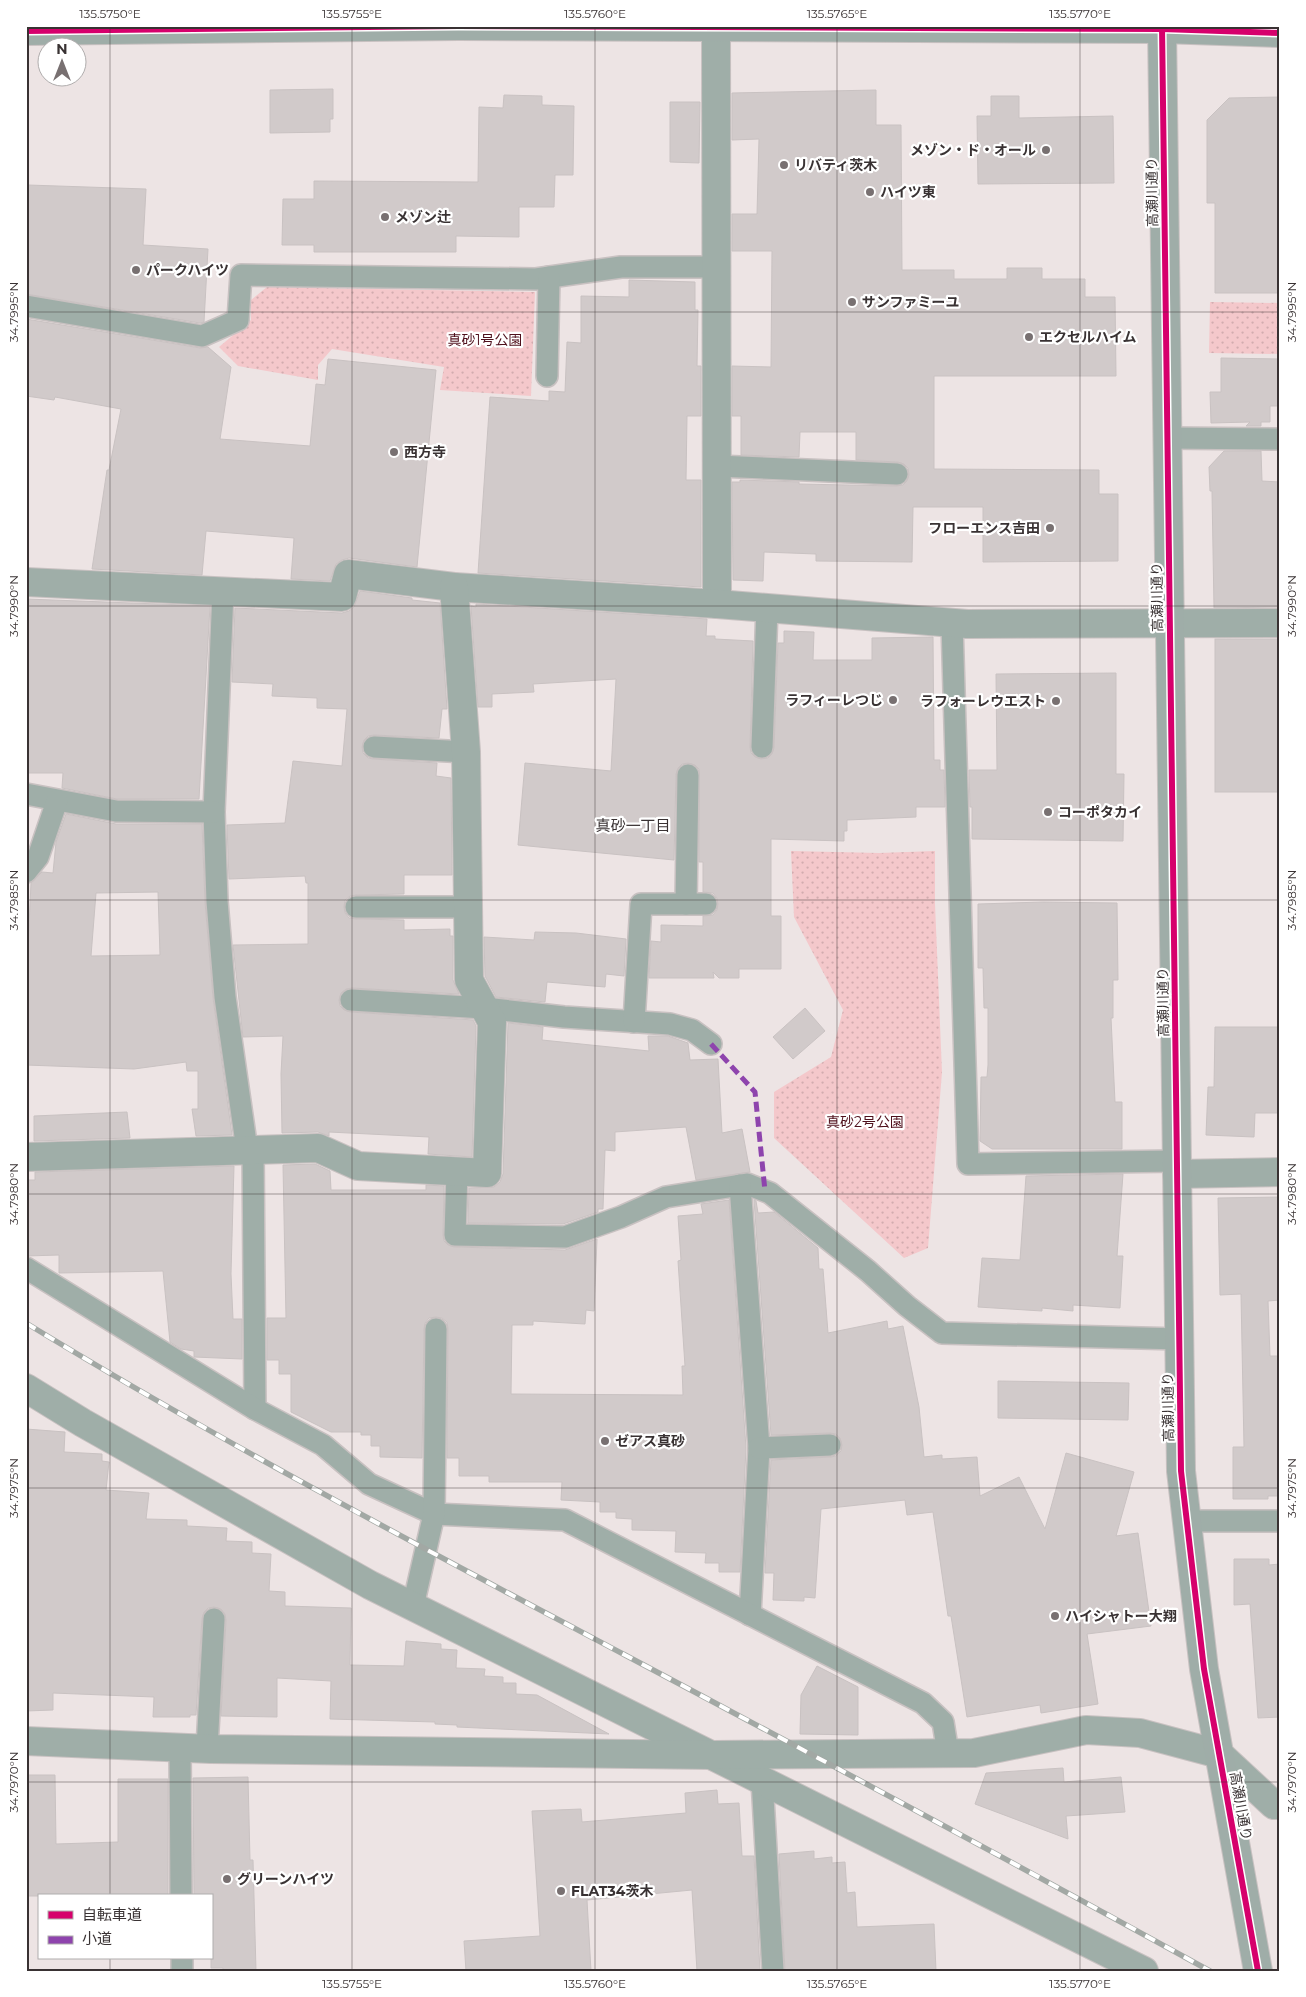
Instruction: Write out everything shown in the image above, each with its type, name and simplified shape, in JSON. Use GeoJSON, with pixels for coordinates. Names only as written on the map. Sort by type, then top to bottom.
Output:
{"type":"FeatureCollection","features":[{"type":"Feature","properties":{"kind":"street"},"geometry":{"type":"LineString","coordinates":[[26,31],[114,28],[458,26],[1162,28],[1280,33]]}},
{"type":"Feature","properties":{"kind":"street"},"geometry":{"type":"LineString","coordinates":[[716,27],[718,604]]}},
{"type":"Feature","properties":{"kind":"street","name":"高瀬川通り"},"geometry":{"type":"LineString","coordinates":[[1162,28],[1181,1471],[1204,1669],[1258,1971]]}},
{"type":"Feature","properties":{"kind":"street"},"geometry":{"type":"LineString","coordinates":[[26,582],[342,597],[348,574],[454,587],[718,604],[952,623],[1280,623]]}},
{"type":"Feature","properties":{"kind":"street"},"geometry":{"type":"LineString","coordinates":[[26,1157],[318,1148],[358,1166],[487,1173],[492,1022],[469,980],[466,752],[454,587]]}},
{"type":"Feature","properties":{"kind":"street"},"geometry":{"type":"LineString","coordinates":[[1177,1168],[1280,1172]]}},
{"type":"Feature","properties":{"kind":"street"},"geometry":{"type":"LineString","coordinates":[[26,1388],[91,1428],[370,1585],[1144,1971]]}},
{"type":"Feature","properties":{"kind":"street"},"geometry":{"type":"LineString","coordinates":[[26,1740],[207,1748],[713,1755],[974,1753],[1086,1730],[1140,1733],[1219,1754],[1274,1805],[1280,1805]]}},
{"type":"Feature","properties":{"kind":"lane"},"geometry":{"type":"LineString","coordinates":[[26,306],[202,336],[238,320],[241,275],[536,279],[621,268],[716,268]]}},
{"type":"Feature","properties":{"kind":"lane"},"geometry":{"type":"LineString","coordinates":[[547,376],[549,278]]}},
{"type":"Feature","properties":{"kind":"lane"},"geometry":{"type":"LineString","coordinates":[[1168,438],[1280,439]]}},
{"type":"Feature","properties":{"kind":"lane"},"geometry":{"type":"LineString","coordinates":[[717,466],[897,474]]}},
{"type":"Feature","properties":{"kind":"lane"},"geometry":{"type":"LineString","coordinates":[[223,591],[214,812],[217,901],[225,996],[250,1150],[255,1409]]}},
{"type":"Feature","properties":{"kind":"lane"},"geometry":{"type":"LineString","coordinates":[[762,747],[767,608]]}},
{"type":"Feature","properties":{"kind":"lane"},"geometry":{"type":"LineString","coordinates":[[952,623],[968,1164],[1177,1168]]}},
{"type":"Feature","properties":{"kind":"lane"},"geometry":{"type":"LineString","coordinates":[[374,747],[466,752]]}},
{"type":"Feature","properties":{"kind":"lane"},"geometry":{"type":"LineString","coordinates":[[634,1022],[641,904],[696,904],[688,775]]}},
{"type":"Feature","properties":{"kind":"lane"},"geometry":{"type":"LineString","coordinates":[[26,794],[116,811],[214,812]]}},
{"type":"Feature","properties":{"kind":"lane"},"geometry":{"type":"LineString","coordinates":[[26,872],[38,857],[57,801]]}},
{"type":"Feature","properties":{"kind":"lane"},"geometry":{"type":"LineString","coordinates":[[356,907],[468,907]]}},
{"type":"Feature","properties":{"kind":"lane"},"geometry":{"type":"LineString","coordinates":[[351,1000],[484,1008],[564,1017],[670,1024],[692,1030],[711,1044]]}},
{"type":"Feature","properties":{"kind":"lane"},"geometry":{"type":"LineString","coordinates":[[458,1172],[455,1235],[565,1237],[621,1217],[666,1197],[746,1184],[770,1193],[868,1270],[907,1306],[942,1333],[1180,1339]]}},
{"type":"Feature","properties":{"kind":"lane"},"geometry":{"type":"LineString","coordinates":[[740,1185],[759,1448],[750,1614]]}},
{"type":"Feature","properties":{"kind":"lane"},"geometry":{"type":"LineString","coordinates":[[26,1268],[255,1409],[323,1445],[369,1484],[434,1514],[565,1520],[923,1703],[944,1722],[948,1753]]}},
{"type":"Feature","properties":{"kind":"lane"},"geometry":{"type":"LineString","coordinates":[[413,1606],[434,1514],[436,1329]]}},
{"type":"Feature","properties":{"kind":"lane"},"geometry":{"type":"LineString","coordinates":[[759,1448],[830,1445]]}},
{"type":"Feature","properties":{"kind":"lane"},"geometry":{"type":"LineString","coordinates":[[1187,1521],[1280,1521]]}},
{"type":"Feature","properties":{"kind":"lane"},"geometry":{"type":"LineString","coordinates":[[207,1748],[214,1619]]}},
{"type":"Feature","properties":{"kind":"lane"},"geometry":{"type":"LineString","coordinates":[[180,1747],[181,1894]]}},
{"type":"Feature","properties":{"kind":"lane"},"geometry":{"type":"LineString","coordinates":[[762,1780],[773,1971]]}},
{"type":"Feature","properties":{"kind":"green space","name":"真砂1号公園"},"geometry":{"type":"Polygon","coordinates":[[[267,287],[535,292],[531,396],[440,390],[444,367],[332,349],[318,365],[318,380],[238,366],[219,347],[251,320],[251,300],[267,287]]]}},
{"type":"Feature","properties":{"kind":"green space"},"geometry":{"type":"Polygon","coordinates":[[[1210,302],[1280,303],[1280,354],[1209,353],[1210,302]]]}},
{"type":"Feature","properties":{"kind":"green space","name":"真砂2号公園"},"geometry":{"type":"Polygon","coordinates":[[[791,851],[879,853],[935,851],[935,904],[942,1072],[928,1248],[904,1258],[774,1138],[774,1092],[831,1057],[843,1010],[794,917],[791,851]]]}},
{"type":"Feature","properties":{"kind":"building"},"geometry":{"type":"Polygon","coordinates":[[[333,89],[333,119],[330,119],[330,132],[270,133],[270,90],[333,89]]]}},
{"type":"Feature","properties":{"kind":"building"},"geometry":{"type":"Polygon","coordinates":[[[876,90],[876,125],[901,125],[902,270],[954,270],[954,279],[1007,279],[1007,268],[1042,268],[1042,279],[1085,279],[1085,297],[1115,297],[1116,376],[934,376],[934,469],[1099,470],[1099,494],[1118,494],[1118,561],[983,562],[983,507],[913,507],[912,562],[816,561],[816,554],[764,552],[763,581],[733,580],[732,482],[740,482],[740,480],[799,482],[799,484],[896,486],[903,485],[909,475],[908,468],[898,462],[856,460],[856,432],[800,432],[799,457],[741,455],[741,416],[732,416],[732,366],[771,367],[772,251],[732,251],[732,214],[757,214],[759,139],[732,140],[732,93],[876,90]]]}},
{"type":"Feature","properties":{"kind":"building"},"geometry":{"type":"Polygon","coordinates":[[[504,95],[542,96],[542,105],[574,106],[573,175],[555,175],[554,207],[519,207],[519,237],[456,236],[456,252],[314,252],[314,245],[282,245],[283,199],[314,199],[314,181],[478,182],[479,107],[503,108],[504,95]]]}},
{"type":"Feature","properties":{"kind":"building","name":"メゾン・ド・オール"},"geometry":{"type":"Polygon","coordinates":[[[991,96],[1019,96],[1019,118],[1113,116],[1114,183],[978,184],[977,116],[991,116],[991,96]]]}},
{"type":"Feature","properties":{"kind":"building"},"geometry":{"type":"Polygon","coordinates":[[[1280,97],[1280,293],[1215,293],[1215,203],[1207,203],[1207,120],[1229,98],[1280,97]]]}},
{"type":"Feature","properties":{"kind":"building"},"geometry":{"type":"Polygon","coordinates":[[[670,102],[700,102],[699,163],[670,162],[670,102]]]}},
{"type":"Feature","properties":{"kind":"building"},"geometry":{"type":"Polygon","coordinates":[[[28,185],[146,189],[143,245],[208,249],[204,322],[200,323],[26,294],[28,185]]]}},
{"type":"Feature","properties":{"kind":"building"},"geometry":{"type":"Polygon","coordinates":[[[629,280],[695,282],[695,310],[698,310],[697,366],[701,366],[701,416],[687,416],[686,480],[701,480],[701,587],[478,573],[490,397],[549,401],[549,391],[565,392],[567,342],[581,343],[581,296],[629,297],[629,280]]]}},
{"type":"Feature","properties":{"kind":"building"},"geometry":{"type":"Polygon","coordinates":[[[26,319],[200,348],[208,347],[231,367],[220,439],[310,446],[316,384],[325,385],[328,359],[436,370],[417,567],[349,558],[336,564],[330,581],[291,579],[294,538],[206,531],[202,575],[92,569],[107,470],[109,470],[121,409],[55,397],[54,400],[26,396],[26,319]]]}},
{"type":"Feature","properties":{"kind":"building"},"geometry":{"type":"Polygon","coordinates":[[[1221,358],[1280,359],[1280,406],[1270,406],[1270,422],[1261,422],[1261,426],[1246,426],[1250,422],[1211,423],[1210,392],[1221,392],[1221,358]]]}},
{"type":"Feature","properties":{"kind":"building"},"geometry":{"type":"Polygon","coordinates":[[[1224,451],[1261,451],[1262,481],[1280,482],[1280,607],[1214,608],[1212,491],[1210,491],[1209,467],[1224,451]]]}},
{"type":"Feature","properties":{"kind":"building"},"geometry":{"type":"Polygon","coordinates":[[[360,591],[440,603],[447,709],[442,709],[439,738],[374,735],[368,736],[364,740],[362,747],[363,753],[368,758],[437,763],[436,776],[451,778],[452,875],[404,875],[404,894],[350,896],[345,900],[345,913],[349,918],[356,919],[404,920],[404,930],[450,929],[450,936],[453,936],[453,980],[459,994],[352,988],[346,989],[341,993],[340,1006],[350,1012],[473,1020],[476,1026],[472,1157],[428,1154],[429,1137],[329,1132],[329,1136],[318,1132],[282,1133],[281,1074],[283,1036],[243,1037],[233,945],[308,944],[308,883],[306,883],[305,876],[229,879],[227,825],[285,823],[293,761],[342,766],[347,709],[317,708],[317,698],[272,696],[273,684],[232,682],[235,608],[342,613],[354,607],[360,591]]]}},
{"type":"Feature","properties":{"kind":"building"},"geometry":{"type":"Polygon","coordinates":[[[26,599],[210,606],[199,799],[117,799],[62,788],[63,773],[26,773],[26,599]]]}},
{"type":"Feature","properties":{"kind":"building"},"geometry":{"type":"Polygon","coordinates":[[[476,604],[707,619],[706,636],[715,636],[715,639],[753,641],[750,747],[751,753],[761,759],[768,758],[774,748],[778,643],[784,643],[784,631],[814,632],[813,660],[872,660],[872,638],[933,637],[934,760],[940,760],[940,770],[944,770],[945,807],[916,807],[916,817],[847,820],[847,831],[844,831],[844,841],[771,839],[771,916],[781,916],[781,969],[739,969],[739,978],[719,978],[713,972],[714,978],[649,978],[651,941],[661,942],[661,925],[703,926],[703,916],[713,915],[717,910],[717,898],[713,893],[703,892],[703,862],[699,862],[699,769],[695,765],[682,764],[676,774],[674,860],[518,845],[525,763],[611,771],[616,679],[533,684],[534,692],[492,694],[492,707],[478,707],[471,606],[476,607],[476,604]]]}},
{"type":"Feature","properties":{"kind":"building"},"geometry":{"type":"Polygon","coordinates":[[[1215,639],[1280,639],[1280,792],[1215,792],[1215,639]]]}},
{"type":"Feature","properties":{"kind":"building"},"geometry":{"type":"Polygon","coordinates":[[[1116,673],[1116,774],[1124,774],[1123,841],[972,839],[969,770],[997,770],[996,674],[1116,673]]]}},
{"type":"Feature","properties":{"kind":"building"},"geometry":{"type":"Polygon","coordinates":[[[66,814],[116,824],[202,824],[205,902],[213,998],[232,1135],[196,1136],[192,1109],[198,1109],[198,1071],[187,1071],[186,1062],[134,1069],[26,1065],[26,990],[31,883],[42,872],[53,873],[56,842],[66,814]],[[158,892],[96,893],[91,956],[160,955],[158,892]]]}},
{"type":"Feature","properties":{"kind":"building"},"geometry":{"type":"Polygon","coordinates":[[[1043,902],[1117,903],[1118,980],[1113,980],[1113,1018],[1111,1018],[1115,1102],[1122,1102],[1122,1149],[992,1149],[980,1141],[981,1077],[987,1077],[988,1065],[988,1008],[984,1008],[983,968],[978,968],[978,904],[1043,902]]]}},
{"type":"Feature","properties":{"kind":"building"},"geometry":{"type":"Polygon","coordinates":[[[535,932],[576,933],[626,939],[624,976],[606,974],[605,987],[547,982],[545,1002],[496,997],[485,976],[484,937],[534,940],[535,932]]]}},
{"type":"Feature","properties":{"kind":"building"},"geometry":{"type":"Polygon","coordinates":[[[805,1008],[825,1031],[793,1059],[773,1037],[805,1008]]]}},
{"type":"Feature","properties":{"kind":"building"},"geometry":{"type":"Polygon","coordinates":[[[508,1023],[543,1027],[542,1040],[649,1051],[648,1036],[668,1036],[688,1043],[690,1060],[718,1059],[722,1133],[742,1129],[750,1172],[696,1180],[686,1127],[615,1132],[615,1151],[605,1150],[603,1209],[598,1209],[598,1212],[563,1224],[468,1223],[469,1188],[494,1187],[500,1182],[503,1174],[508,1023]]]}},
{"type":"Feature","properties":{"kind":"building"},"geometry":{"type":"Polygon","coordinates":[[[1215,1027],[1280,1027],[1280,1113],[1255,1113],[1254,1137],[1206,1135],[1208,1087],[1214,1087],[1215,1027]]]}},
{"type":"Feature","properties":{"kind":"building"},"geometry":{"type":"Polygon","coordinates":[[[127,1112],[130,1138],[34,1141],[34,1116],[127,1112]]]}},
{"type":"Feature","properties":{"kind":"building"},"geometry":{"type":"Polygon","coordinates":[[[315,1164],[330,1171],[331,1190],[426,1190],[426,1185],[444,1186],[443,1235],[444,1241],[454,1247],[565,1250],[597,1239],[594,1311],[586,1310],[585,1324],[533,1321],[533,1325],[512,1325],[511,1394],[683,1395],[682,1366],[685,1366],[678,1261],[681,1260],[678,1216],[703,1214],[701,1204],[729,1200],[746,1448],[740,1572],[719,1572],[719,1563],[705,1563],[706,1553],[675,1552],[676,1531],[632,1530],[632,1519],[616,1518],[616,1512],[600,1512],[600,1502],[561,1500],[562,1482],[489,1482],[489,1476],[459,1476],[459,1458],[447,1458],[448,1329],[447,1322],[442,1318],[429,1318],[425,1323],[424,1329],[422,1458],[380,1457],[380,1446],[371,1446],[371,1435],[361,1435],[361,1432],[331,1432],[291,1412],[291,1374],[279,1374],[279,1360],[267,1360],[267,1318],[286,1318],[283,1165],[315,1164]]]}},
{"type":"Feature","properties":{"kind":"building"},"geometry":{"type":"Polygon","coordinates":[[[234,1166],[231,1274],[233,1319],[242,1319],[242,1359],[194,1357],[194,1351],[181,1349],[170,1342],[163,1271],[59,1273],[59,1255],[26,1256],[26,1180],[35,1180],[35,1172],[234,1166]]]}},
{"type":"Feature","properties":{"kind":"building"},"geometry":{"type":"Polygon","coordinates":[[[1123,1174],[1117,1256],[1123,1256],[1120,1308],[1073,1305],[1073,1311],[1042,1308],[1042,1311],[978,1307],[982,1258],[1020,1260],[1026,1176],[1123,1174]]]}},
{"type":"Feature","properties":{"kind":"building"},"geometry":{"type":"Polygon","coordinates":[[[1280,1197],[1280,1300],[1268,1301],[1270,1356],[1280,1356],[1280,1496],[1268,1496],[1268,1499],[1233,1499],[1233,1447],[1244,1447],[1241,1294],[1220,1295],[1218,1198],[1280,1197]]]}},
{"type":"Feature","properties":{"kind":"building"},"geometry":{"type":"Polygon","coordinates":[[[754,1200],[756,1201],[758,1213],[774,1212],[818,1248],[819,1269],[823,1269],[828,1333],[887,1321],[888,1329],[903,1326],[919,1407],[924,1457],[942,1455],[942,1459],[977,1457],[980,1496],[1019,1477],[1045,1529],[1066,1453],[1134,1472],[1116,1536],[1138,1533],[1151,1626],[1087,1634],[1098,1704],[1041,1713],[1040,1705],[967,1717],[951,1616],[948,1616],[933,1512],[907,1515],[905,1500],[821,1509],[815,1598],[804,1597],[804,1601],[773,1600],[774,1573],[765,1573],[771,1460],[836,1456],[841,1451],[842,1445],[840,1438],[836,1434],[830,1433],[771,1435],[754,1200]]]}},
{"type":"Feature","properties":{"kind":"building"},"geometry":{"type":"Polygon","coordinates":[[[998,1381],[1129,1383],[1128,1420],[998,1418],[998,1381]]]}},
{"type":"Feature","properties":{"kind":"building"},"geometry":{"type":"Polygon","coordinates":[[[26,1429],[65,1432],[64,1452],[102,1454],[102,1461],[109,1462],[106,1490],[149,1493],[146,1519],[187,1520],[187,1526],[227,1528],[226,1541],[252,1542],[252,1553],[271,1554],[269,1591],[285,1592],[285,1606],[351,1608],[350,1665],[404,1666],[406,1641],[441,1644],[441,1649],[457,1650],[456,1668],[485,1669],[484,1676],[503,1677],[503,1683],[516,1683],[516,1694],[537,1695],[609,1734],[457,1727],[457,1725],[435,1724],[435,1722],[330,1719],[331,1681],[277,1678],[277,1717],[221,1716],[226,1620],[225,1614],[221,1609],[214,1607],[208,1608],[202,1618],[196,1715],[190,1715],[190,1717],[153,1717],[154,1697],[53,1693],[53,1710],[26,1711],[26,1429]]]}},
{"type":"Feature","properties":{"kind":"building"},"geometry":{"type":"Polygon","coordinates":[[[1234,1559],[1269,1559],[1269,1565],[1280,1564],[1280,1717],[1258,1718],[1250,1604],[1234,1605],[1234,1559]]]}},
{"type":"Feature","properties":{"kind":"building"},"geometry":{"type":"Polygon","coordinates":[[[817,1666],[858,1687],[858,1735],[800,1734],[801,1695],[817,1666]]]}},
{"type":"Feature","properties":{"kind":"building"},"geometry":{"type":"Polygon","coordinates":[[[1063,1768],[1064,1782],[1121,1777],[1125,1812],[1066,1816],[1068,1839],[975,1804],[986,1773],[1063,1768]]]}},
{"type":"Feature","properties":{"kind":"building"},"geometry":{"type":"Polygon","coordinates":[[[26,1775],[55,1775],[56,1844],[118,1842],[118,1779],[168,1779],[168,1894],[38,1894],[38,1896],[26,1896],[26,1775]]]}},
{"type":"Feature","properties":{"kind":"building","name":"グリーンハイツ"},"geometry":{"type":"Polygon","coordinates":[[[248,1777],[250,1860],[253,1860],[256,1971],[223,1971],[223,1968],[211,1968],[212,1894],[194,1894],[193,1778],[248,1777]]]}},
{"type":"Feature","properties":{"kind":"building"},"geometry":{"type":"Polygon","coordinates":[[[717,1790],[718,1804],[739,1803],[742,1856],[754,1856],[760,1971],[697,1971],[692,1890],[587,1900],[591,1971],[466,1971],[464,1941],[540,1936],[532,1811],[581,1809],[582,1822],[686,1813],[685,1793],[717,1790]]]}},
{"type":"Feature","properties":{"kind":"building"},"geometry":{"type":"Polygon","coordinates":[[[814,1851],[814,1859],[832,1857],[832,1863],[845,1862],[847,1893],[855,1892],[857,1927],[934,1924],[936,1971],[785,1971],[779,1854],[814,1851]]]}},
{"type":"Feature","properties":{"kind":"railway"},"geometry":{"type":"LineString","coordinates":[[26,1323],[173,1410],[323,1494],[845,1772],[1210,1971]]}},
{"type":"Feature","properties":{"kind":"marked path"},"geometry":{"type":"LineString","coordinates":[[711,1044],[755,1092],[765,1191]]}},
{"type":"Feature","properties":{"kind":"cycle path"},"geometry":{"type":"LineString","coordinates":[[26,31],[458,26],[1162,29],[1280,33]]}},
{"type":"Feature","properties":{"kind":"cycle path"},"geometry":{"type":"LineString","coordinates":[[1162,26],[1181,1471],[1204,1669],[1258,1971]]}},
{"type":"Feature","properties":{"kind":"place","name":"メゾン・ド・オール"},"geometry":{"type":"Point","coordinates":[1046,150]}},
{"type":"Feature","properties":{"kind":"place","name":"リバティ茨木"},"geometry":{"type":"Point","coordinates":[784,165]}},
{"type":"Feature","properties":{"kind":"place","name":"ハイツ東"},"geometry":{"type":"Point","coordinates":[870,192]}},
{"type":"Feature","properties":{"kind":"place","name":"メゾン辻"},"geometry":{"type":"Point","coordinates":[385,217]}},
{"type":"Feature","properties":{"kind":"place","name":"パークハイツ"},"geometry":{"type":"Point","coordinates":[136,270]}},
{"type":"Feature","properties":{"kind":"place","name":"サンファミーユ"},"geometry":{"type":"Point","coordinates":[852,302]}},
{"type":"Feature","properties":{"kind":"place","name":"エクセルハイム"},"geometry":{"type":"Point","coordinates":[1029,337]}},
{"type":"Feature","properties":{"kind":"place","name":"西方寺"},"geometry":{"type":"Point","coordinates":[394,452]}},
{"type":"Feature","properties":{"kind":"place","name":"フローエンス吉田"},"geometry":{"type":"Point","coordinates":[1050,528]}},
{"type":"Feature","properties":{"kind":"place","name":"ラフィーレつじ"},"geometry":{"type":"Point","coordinates":[893,700]}},
{"type":"Feature","properties":{"kind":"place","name":"ラフォーレウエスト"},"geometry":{"type":"Point","coordinates":[1056,701]}},
{"type":"Feature","properties":{"kind":"place","name":"コーポタカイ"},"geometry":{"type":"Point","coordinates":[1048,812]}},
{"type":"Feature","properties":{"kind":"place","name":"ゼアス真砂"},"geometry":{"type":"Point","coordinates":[605,1441]}},
{"type":"Feature","properties":{"kind":"place","name":"ハイシャトー大翔"},"geometry":{"type":"Point","coordinates":[1055,1616]}},
{"type":"Feature","properties":{"kind":"place","name":"グリーンハイツ"},"geometry":{"type":"Point","coordinates":[227,1879]}},
{"type":"Feature","properties":{"kind":"place","name":"FLAT34茨木"},"geometry":{"type":"Point","coordinates":[561,1891]}},
{"type":"Feature","properties":{"kind":"district","name":"真砂一丁目"},"geometry":{"type":"Point","coordinates":[633,825]}}]}
